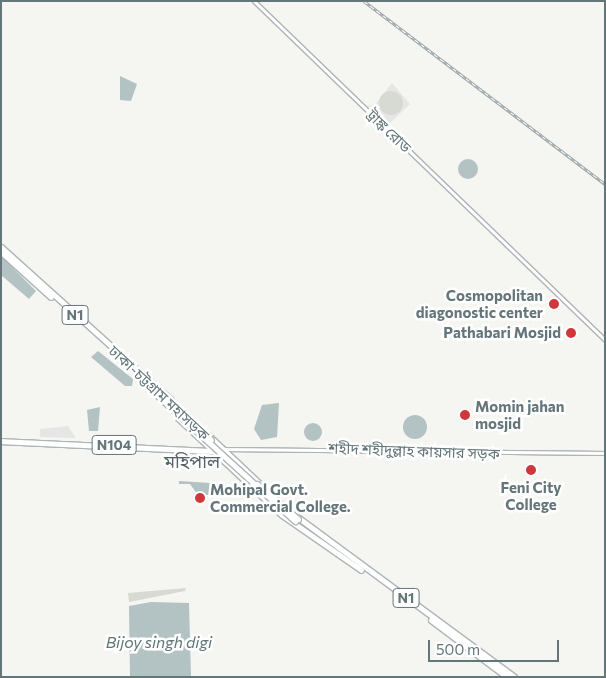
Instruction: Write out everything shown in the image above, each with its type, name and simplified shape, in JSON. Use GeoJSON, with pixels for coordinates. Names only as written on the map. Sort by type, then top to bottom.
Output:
{"type":"FeatureCollection","features":[{"type":"Feature","properties":{"kind":"highway","name":"ঢাকা-চট্টগ্রাম মহাসড়ক"},"geometry":{"type":"LineString","coordinates":[[1,247],[296,520],[507,677]]}},
{"type":"Feature","properties":{"kind":"highway","name":"ঢাকা-চট্টগ্রাম মহাসড়ক"},"geometry":{"type":"LineString","coordinates":[[1,252],[148,384]]}},
{"type":"Feature","properties":{"kind":"highway"},"geometry":{"type":"LineString","coordinates":[[148,384],[267,502],[296,520]]}},
{"type":"Feature","properties":{"kind":"highway"},"geometry":{"type":"LineString","coordinates":[[148,384],[226,450],[296,520]]}},
{"type":"Feature","properties":{"kind":"highway","name":"N104"},"geometry":{"type":"LineString","coordinates":[[1,440],[226,450]]}},
{"type":"Feature","properties":{"kind":"highway","name":"ঢাকা-চট্টগ্রাম মহাসড়ক"},"geometry":{"type":"LineString","coordinates":[[296,520],[514,677]]}},
{"type":"Feature","properties":{"kind":"main road","name":"ট্রাঙ্ক রোড"},"geometry":{"type":"LineString","coordinates":[[254,1],[605,339]]}},
{"type":"Feature","properties":{"kind":"main road","name":"শহীদ শহীদুল্লাহ কায়সার সড়ক"},"geometry":{"type":"LineString","coordinates":[[226,450],[605,454]]}},
{"type":"Feature","properties":{"kind":"shaded area"},"geometry":{"type":"Polygon","coordinates":[[[392,83],[410,104],[388,125],[367,105],[374,106],[392,83]]]}},
{"type":"Feature","properties":{"kind":"shaded area"},"geometry":{"type":"Polygon","coordinates":[[[391,91],[399,95],[403,103],[399,111],[391,115],[383,111],[379,103],[383,95],[391,91]]]}},
{"type":"Feature","properties":{"kind":"shaded area"},"geometry":{"type":"Polygon","coordinates":[[[68,426],[76,438],[40,437],[40,429],[68,426]]]}},
{"type":"Feature","properties":{"kind":"shaded area"},"geometry":{"type":"Polygon","coordinates":[[[186,588],[185,591],[129,602],[128,593],[186,588]]]}},
{"type":"Feature","properties":{"kind":"water"},"geometry":{"type":"Polygon","coordinates":[[[120,76],[137,84],[131,101],[120,100],[120,76]]]}},
{"type":"Feature","properties":{"kind":"water"},"geometry":{"type":"Polygon","coordinates":[[[468,159],[475,162],[478,169],[475,176],[468,179],[461,176],[458,169],[461,162],[468,159]]]}},
{"type":"Feature","properties":{"kind":"water"},"geometry":{"type":"Polygon","coordinates":[[[1,256],[36,291],[29,299],[1,275],[1,256]]]}},
{"type":"Feature","properties":{"kind":"water"},"geometry":{"type":"Polygon","coordinates":[[[98,351],[133,379],[132,386],[125,386],[91,357],[98,351]]]}},
{"type":"Feature","properties":{"kind":"water"},"geometry":{"type":"Polygon","coordinates":[[[279,403],[277,437],[261,440],[254,429],[262,405],[279,403]]]}},
{"type":"Feature","properties":{"kind":"water"},"geometry":{"type":"Polygon","coordinates":[[[100,407],[98,431],[89,431],[87,410],[100,407]]]}},
{"type":"Feature","properties":{"kind":"water"},"geometry":{"type":"Polygon","coordinates":[[[415,415],[424,418],[427,427],[424,436],[415,439],[406,436],[403,427],[406,418],[415,415]]]}},
{"type":"Feature","properties":{"kind":"water"},"geometry":{"type":"Polygon","coordinates":[[[309,423],[317,423],[322,428],[320,439],[309,441],[304,436],[304,428],[309,423]]]}},
{"type":"Feature","properties":{"kind":"water"},"geometry":{"type":"Polygon","coordinates":[[[179,481],[210,483],[210,495],[198,495],[190,484],[179,484],[179,481]]]}},
{"type":"Feature","properties":{"kind":"water","name":"Bijoy singh digi"},"geometry":{"type":"Polygon","coordinates":[[[151,602],[189,603],[191,677],[130,677],[129,606],[151,602]]]}},
{"type":"Feature","properties":{"kind":"railway"},"geometry":{"type":"LineString","coordinates":[[364,1],[605,184]]}},
{"type":"Feature","properties":{"kind":"place","name":"Cosmopolitan diagonostic center"},"geometry":{"type":"Point","coordinates":[554,304]}},
{"type":"Feature","properties":{"kind":"place","name":"Pathabari Mosjid"},"geometry":{"type":"Point","coordinates":[571,333]}},
{"type":"Feature","properties":{"kind":"place","name":"Momin jahan mosjid"},"geometry":{"type":"Point","coordinates":[465,415]}},
{"type":"Feature","properties":{"kind":"place","name":"Feni City College"},"geometry":{"type":"Point","coordinates":[531,470]}},
{"type":"Feature","properties":{"kind":"place","name":"Mohipal Govt. Commercial College."},"geometry":{"type":"Point","coordinates":[200,498]}},
{"type":"Feature","properties":{"kind":"district","name":"মহিপাল"},"geometry":{"type":"Point","coordinates":[192,461]}}]}
